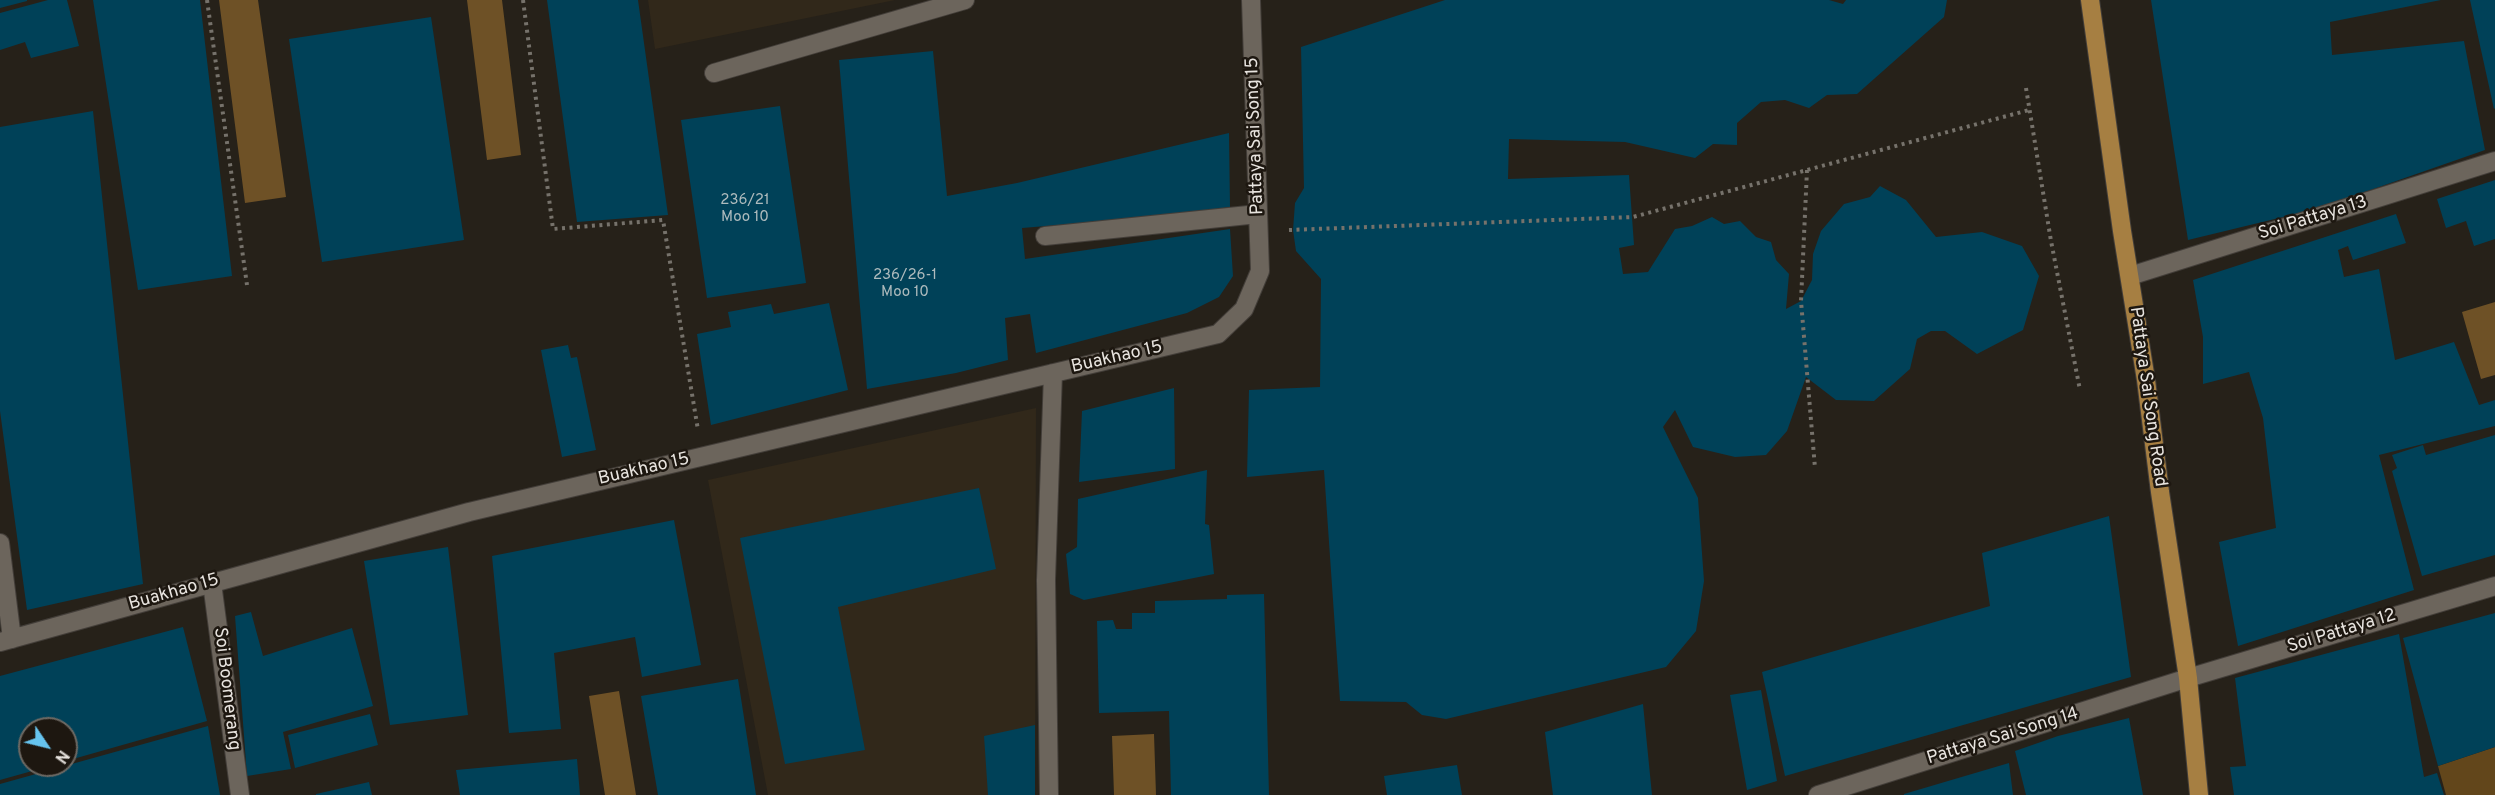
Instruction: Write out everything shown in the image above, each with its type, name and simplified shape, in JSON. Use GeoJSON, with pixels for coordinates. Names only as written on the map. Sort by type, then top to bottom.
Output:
{"type":"FeatureCollection","features":[{"type":"Feature","properties":{"kind":"main road","name":"Pattaya Sai Song Road"},"geometry":{"type":"LineString","coordinates":[[2091,0],[2188,678],[2199,795]]}},
{"type":"Feature","properties":{"kind":"street"},"geometry":{"type":"LineString","coordinates":[[714,73],[965,0]]}},
{"type":"Feature","properties":{"kind":"street","name":"Pattaya Sai Song 15"},"geometry":{"type":"LineString","coordinates":[[1251,0],[1260,272]]}},
{"type":"Feature","properties":{"kind":"street","name":"Soi Pattaya 13"},"geometry":{"type":"LineString","coordinates":[[2130,276],[2495,161]]}},
{"type":"Feature","properties":{"kind":"street"},"geometry":{"type":"LineString","coordinates":[[1045,236],[1258,214]]}},
{"type":"Feature","properties":{"kind":"street","name":"Buakhao 15"},"geometry":{"type":"LineString","coordinates":[[6,640],[468,512],[1218,334],[1244,309],[1260,272]]}},
{"type":"Feature","properties":{"kind":"street"},"geometry":{"type":"LineString","coordinates":[[1050,795],[1046,580],[1053,373]]}},
{"type":"Feature","properties":{"kind":"street"},"geometry":{"type":"LineString","coordinates":[[0,543],[6,640]]}},
{"type":"Feature","properties":{"kind":"street","name":"Soi Boomerang"},"geometry":{"type":"LineString","coordinates":[[212,583],[240,795]]}},
{"type":"Feature","properties":{"kind":"street","name":"Soi Pattaya 12"},"geometry":{"type":"LineString","coordinates":[[2188,678],[2495,586]]}},
{"type":"Feature","properties":{"kind":"street","name":"Pattaya Sai Song 14"},"geometry":{"type":"LineString","coordinates":[[1818,795],[2188,678]]}},
{"type":"Feature","properties":{"kind":"path"},"geometry":{"type":"LineString","coordinates":[[207,0],[247,285]]}},
{"type":"Feature","properties":{"kind":"path"},"geometry":{"type":"LineString","coordinates":[[523,0],[553,229],[663,219],[702,456]]}},
{"type":"Feature","properties":{"kind":"path"},"geometry":{"type":"LineString","coordinates":[[2026,88],[2051,241],[2080,390]]}},
{"type":"Feature","properties":{"kind":"path"},"geometry":{"type":"LineString","coordinates":[[1293,230],[1633,217],[2029,110]]}},
{"type":"Feature","properties":{"kind":"path"},"geometry":{"type":"LineString","coordinates":[[1807,170],[1802,301],[1806,377],[1815,468]]}},
{"type":"Feature","properties":{"kind":"shaded area"},"geometry":{"type":"Polygon","coordinates":[[[219,0],[258,0],[286,197],[245,203],[219,0]]]}},
{"type":"Feature","properties":{"kind":"shaded area"},"geometry":{"type":"Polygon","coordinates":[[[467,0],[502,0],[521,155],[487,160],[467,0]]]}},
{"type":"Feature","properties":{"kind":"shaded area"},"geometry":{"type":"Polygon","coordinates":[[[648,0],[895,0],[655,49],[648,0]]]}},
{"type":"Feature","properties":{"kind":"shaded area"},"geometry":{"type":"Polygon","coordinates":[[[2495,302],[2495,375],[2481,379],[2462,312],[2495,302]]]}},
{"type":"Feature","properties":{"kind":"shaded area"},"geometry":{"type":"Polygon","coordinates":[[[1036,408],[1035,795],[768,795],[708,480],[1036,408]]]}},
{"type":"Feature","properties":{"kind":"shaded area"},"geometry":{"type":"Polygon","coordinates":[[[619,691],[636,795],[605,795],[589,696],[619,691]]]}},
{"type":"Feature","properties":{"kind":"shaded area"},"geometry":{"type":"Polygon","coordinates":[[[1154,734],[1156,795],[1114,795],[1112,736],[1154,734]]]}},
{"type":"Feature","properties":{"kind":"shaded area"},"geometry":{"type":"Polygon","coordinates":[[[2495,747],[2495,795],[2446,795],[2438,766],[2495,747]]]}},
{"type":"Feature","properties":{"kind":"building"},"geometry":{"type":"Polygon","coordinates":[[[0,0],[27,0],[27,1],[0,8],[0,0]]]}},
{"type":"Feature","properties":{"kind":"building"},"geometry":{"type":"Polygon","coordinates":[[[48,0],[67,0],[79,46],[31,58],[25,42],[0,50],[0,13],[48,0]]]}},
{"type":"Feature","properties":{"kind":"building"},"geometry":{"type":"Polygon","coordinates":[[[93,0],[200,0],[232,276],[138,290],[93,0]]]}},
{"type":"Feature","properties":{"kind":"building"},"geometry":{"type":"Polygon","coordinates":[[[547,0],[638,0],[668,215],[577,222],[547,0]]]}},
{"type":"Feature","properties":{"kind":"building"},"geometry":{"type":"Polygon","coordinates":[[[1445,0],[1829,0],[1843,4],[1846,0],[1947,0],[1944,17],[1857,94],[1827,95],[1809,108],[1785,100],[1761,102],[1737,123],[1737,145],[1713,144],[1695,158],[1625,142],[1509,139],[1508,179],[1629,175],[1634,245],[1619,248],[1623,274],[1648,272],[1675,229],[1692,226],[1712,217],[1724,224],[1740,221],[1756,237],[1771,242],[1776,260],[1789,274],[1786,309],[1801,301],[1812,280],[1813,254],[1821,231],[1844,204],[1870,197],[1880,186],[1906,200],[1936,237],[1982,232],[2022,246],[2039,276],[2023,330],[1977,354],[1945,331],[1931,331],[1917,339],[1910,369],[1874,401],[1836,400],[1806,377],[1787,431],[1766,455],[1735,457],[1693,447],[1675,410],[1663,427],[1698,498],[1704,581],[1696,631],[1666,667],[1446,719],[1422,715],[1406,702],[1340,701],[1324,470],[1247,477],[1249,390],[1320,387],[1321,279],[1296,251],[1293,230],[1295,203],[1304,188],[1301,47],[1445,0]]]}},
{"type":"Feature","properties":{"kind":"building"},"geometry":{"type":"Polygon","coordinates":[[[2151,0],[2441,0],[2330,22],[2332,55],[2464,41],[2485,150],[2316,209],[2188,240],[2151,0]]]}},
{"type":"Feature","properties":{"kind":"building"},"geometry":{"type":"Polygon","coordinates":[[[2470,0],[2495,0],[2494,109],[2470,0]]]}},
{"type":"Feature","properties":{"kind":"building"},"geometry":{"type":"Polygon","coordinates":[[[431,17],[464,240],[322,262],[289,39],[431,17]]]}},
{"type":"Feature","properties":{"kind":"building"},"geometry":{"type":"Polygon","coordinates":[[[933,51],[947,196],[1017,183],[1229,133],[1230,207],[1170,216],[1022,228],[1025,259],[1230,229],[1233,276],[1219,297],[1187,313],[1036,353],[1030,314],[1005,318],[1008,360],[956,373],[867,389],[839,60],[933,51]]]}},
{"type":"Feature","properties":{"kind":"building"},"geometry":{"type":"Polygon","coordinates":[[[780,106],[806,283],[707,298],[681,120],[780,106]]]}},
{"type":"Feature","properties":{"kind":"building"},"geometry":{"type":"Polygon","coordinates":[[[93,111],[143,584],[27,610],[0,411],[0,127],[93,111]]]}},
{"type":"Feature","properties":{"kind":"building"},"geometry":{"type":"Polygon","coordinates":[[[2495,180],[2495,239],[2474,246],[2466,221],[2446,228],[2437,199],[2495,180]]]}},
{"type":"Feature","properties":{"kind":"building"},"geometry":{"type":"Polygon","coordinates":[[[2396,214],[2406,243],[2353,260],[2348,246],[2338,250],[2344,277],[2379,269],[2395,360],[2454,342],[2479,405],[2495,400],[2495,426],[2379,455],[2414,590],[2238,646],[2219,542],[2276,528],[2263,418],[2249,372],[2203,384],[2203,337],[2193,280],[2396,214]]]}},
{"type":"Feature","properties":{"kind":"building"},"geometry":{"type":"Polygon","coordinates":[[[829,303],[848,390],[711,425],[697,334],[731,327],[728,312],[771,304],[774,314],[829,303]]]}},
{"type":"Feature","properties":{"kind":"building"},"geometry":{"type":"Polygon","coordinates":[[[568,345],[571,358],[577,357],[596,450],[562,457],[541,350],[568,345]]]}},
{"type":"Feature","properties":{"kind":"building"},"geometry":{"type":"Polygon","coordinates":[[[1174,388],[1175,469],[1079,482],[1082,411],[1174,388]]]}},
{"type":"Feature","properties":{"kind":"building"},"geometry":{"type":"Polygon","coordinates":[[[2495,435],[2495,555],[2422,576],[2392,471],[2397,468],[2392,455],[2423,445],[2426,455],[2495,435]]]}},
{"type":"Feature","properties":{"kind":"building"},"geometry":{"type":"Polygon","coordinates":[[[1207,470],[1205,524],[1209,525],[1214,574],[1084,600],[1070,594],[1066,554],[1077,547],[1078,499],[1207,470]]]}},
{"type":"Feature","properties":{"kind":"building"},"geometry":{"type":"Polygon","coordinates":[[[979,488],[996,569],[838,607],[865,750],[785,764],[740,538],[979,488]]]}},
{"type":"Feature","properties":{"kind":"building"},"geometry":{"type":"Polygon","coordinates":[[[2109,516],[2131,677],[1785,776],[1762,672],[1990,606],[1982,553],[2109,516]]]}},
{"type":"Feature","properties":{"kind":"building"},"geometry":{"type":"Polygon","coordinates":[[[674,520],[701,665],[642,677],[635,637],[554,653],[561,729],[509,733],[492,556],[674,520]]]}},
{"type":"Feature","properties":{"kind":"building"},"geometry":{"type":"Polygon","coordinates":[[[448,547],[468,715],[390,725],[364,561],[448,547]]]}},
{"type":"Feature","properties":{"kind":"building"},"geometry":{"type":"Polygon","coordinates":[[[1264,594],[1269,795],[1171,795],[1169,711],[1099,713],[1097,621],[1113,620],[1116,629],[1132,629],[1132,613],[1155,613],[1155,601],[1227,599],[1227,595],[1264,594]]]}},
{"type":"Feature","properties":{"kind":"building"},"geometry":{"type":"Polygon","coordinates":[[[251,612],[263,656],[352,628],[373,706],[283,732],[291,769],[247,776],[235,616],[251,612]]]}},
{"type":"Feature","properties":{"kind":"building"},"geometry":{"type":"Polygon","coordinates":[[[2495,613],[2495,747],[2438,766],[2403,638],[2495,613]]]}},
{"type":"Feature","properties":{"kind":"building"},"geometry":{"type":"Polygon","coordinates":[[[183,627],[207,721],[78,758],[78,717],[18,717],[18,775],[0,780],[0,676],[183,627]]]}},
{"type":"Feature","properties":{"kind":"building"},"geometry":{"type":"Polygon","coordinates":[[[2399,634],[2424,777],[2437,773],[2444,795],[2234,795],[2230,767],[2246,766],[2235,678],[2399,634]]]}},
{"type":"Feature","properties":{"kind":"building"},"geometry":{"type":"Polygon","coordinates":[[[738,679],[756,795],[658,795],[641,696],[738,679]]]}},
{"type":"Feature","properties":{"kind":"building"},"geometry":{"type":"Polygon","coordinates":[[[1761,690],[1777,781],[1747,790],[1730,695],[1761,690]]]}},
{"type":"Feature","properties":{"kind":"building"},"geometry":{"type":"Polygon","coordinates":[[[1643,704],[1652,795],[1553,795],[1545,732],[1643,704]]]}},
{"type":"Feature","properties":{"kind":"building"},"geometry":{"type":"Polygon","coordinates":[[[370,714],[378,745],[295,768],[288,735],[370,714]]]}},
{"type":"Feature","properties":{"kind":"building"},"geometry":{"type":"Polygon","coordinates":[[[2129,718],[2143,795],[2026,795],[2015,751],[2058,736],[2129,718]]]}},
{"type":"Feature","properties":{"kind":"building"},"geometry":{"type":"Polygon","coordinates":[[[1035,725],[1035,795],[988,795],[984,736],[1035,725]]]}},
{"type":"Feature","properties":{"kind":"building"},"geometry":{"type":"Polygon","coordinates":[[[208,726],[220,795],[0,795],[0,784],[25,777],[78,777],[78,762],[208,726]]]}},
{"type":"Feature","properties":{"kind":"building"},"geometry":{"type":"Polygon","coordinates":[[[577,759],[580,795],[460,795],[456,770],[577,759]]]}},
{"type":"Feature","properties":{"kind":"building"},"geometry":{"type":"Polygon","coordinates":[[[2009,763],[2013,795],[1904,795],[1904,794],[2009,763]]]}},
{"type":"Feature","properties":{"kind":"building"},"geometry":{"type":"Polygon","coordinates":[[[1457,765],[1462,795],[1387,795],[1384,776],[1457,765]]]}},
{"type":"Feature","properties":{"kind":"building"},"geometry":{"type":"Polygon","coordinates":[[[369,782],[372,795],[316,795],[316,794],[369,782]]]}}]}
